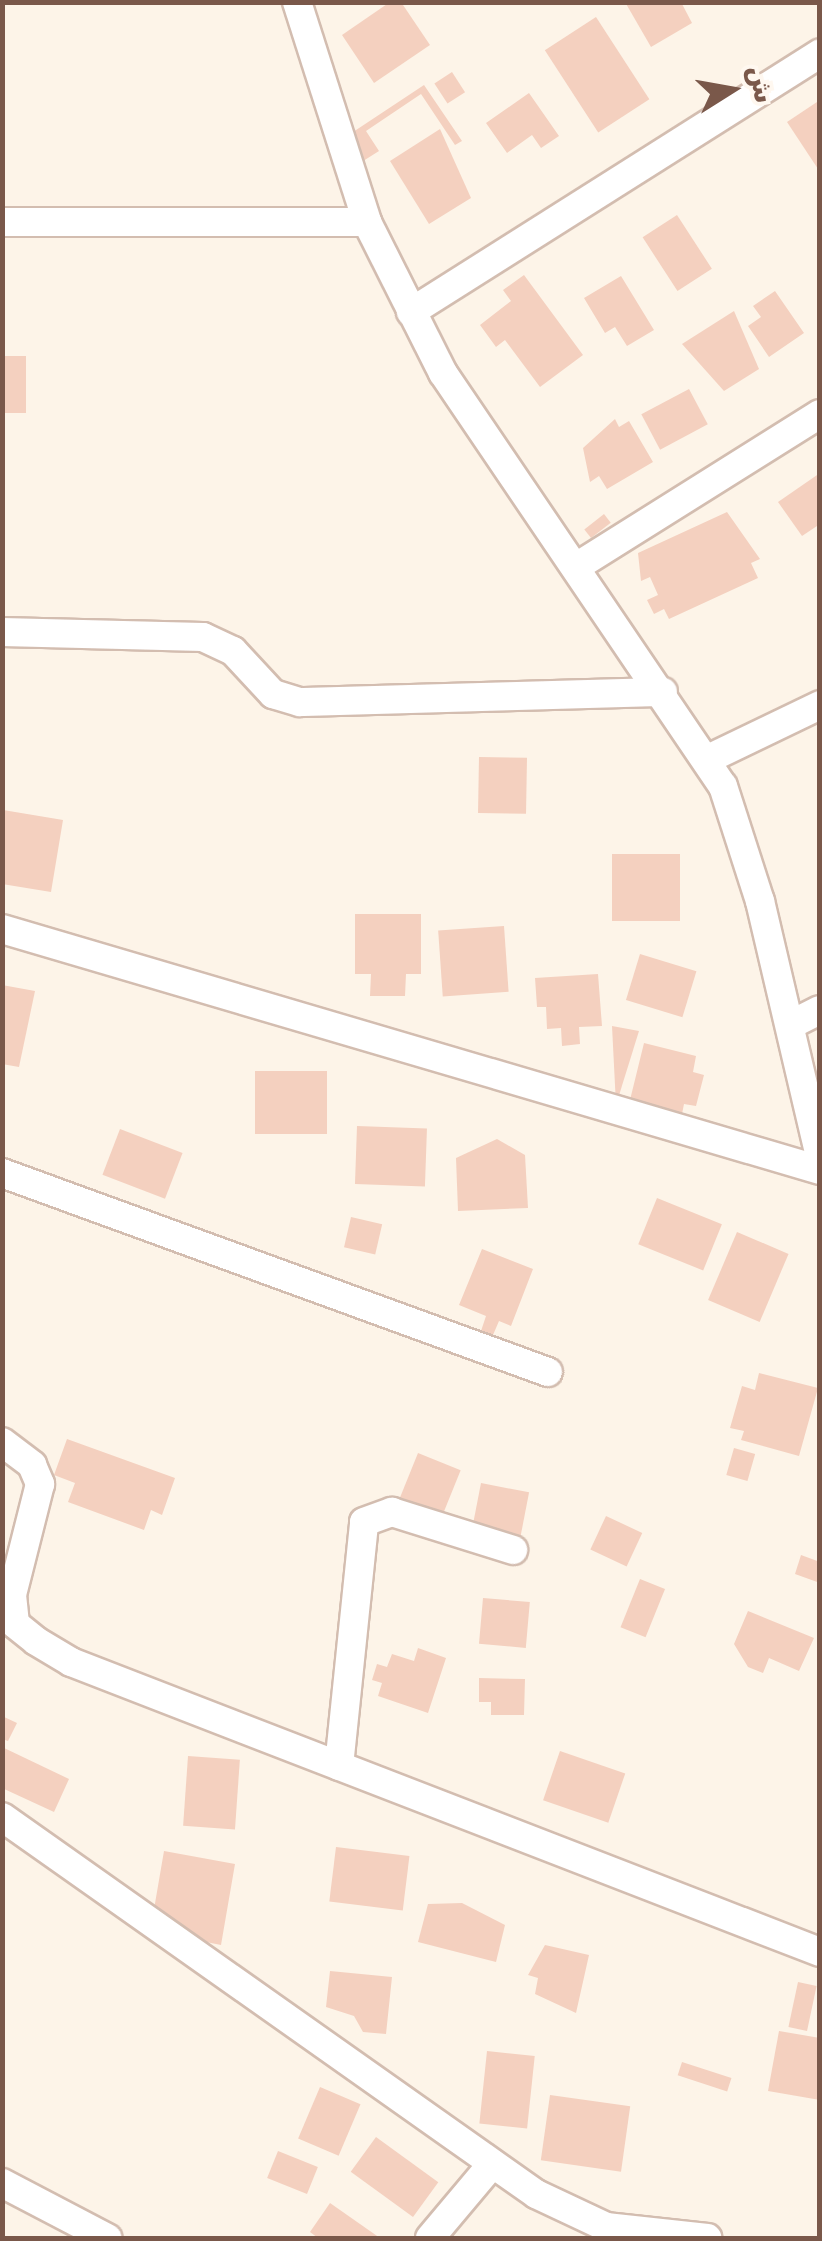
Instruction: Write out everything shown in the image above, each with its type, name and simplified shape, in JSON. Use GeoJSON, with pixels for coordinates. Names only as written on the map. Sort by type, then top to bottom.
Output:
{"type":"FeatureCollection","features":[{"type":"Feature","properties":{"kind":"street"},"geometry":{"type":"LineString","coordinates":[[297,2],[367,222],[411,312],[500,467],[576,567],[710,758],[738,827],[792,1024],[820,1156]]}},
{"type":"Feature","properties":{"kind":"street"},"geometry":{"type":"LineString","coordinates":[[411,312],[820,53]]}},
{"type":"Feature","properties":{"kind":"street"},"geometry":{"type":"LineString","coordinates":[[2,222],[367,222]]}},
{"type":"Feature","properties":{"kind":"street"},"geometry":{"type":"LineString","coordinates":[[576,567],[820,414]]}},
{"type":"Feature","properties":{"kind":"street"},"geometry":{"type":"LineString","coordinates":[[2,632],[203,637],[233,651],[272,694],[300,702],[664,692]]}},
{"type":"Feature","properties":{"kind":"street"},"geometry":{"type":"LineString","coordinates":[[710,758],[820,705]]}},
{"type":"Feature","properties":{"kind":"street"},"geometry":{"type":"LineString","coordinates":[[2,929],[820,1170]]}},
{"type":"Feature","properties":{"kind":"street"},"geometry":{"type":"LineString","coordinates":[[792,1024],[820,1010]]}},
{"type":"Feature","properties":{"kind":"street"},"geometry":{"type":"LineString","coordinates":[[2,1173],[548,1372]]}},
{"type":"Feature","properties":{"kind":"street"},"geometry":{"type":"LineString","coordinates":[[2,1442],[32,1465],[40,1484],[12,1595],[22,1631],[71,1662],[820,1952]]}},
{"type":"Feature","properties":{"kind":"street"},"geometry":{"type":"LineString","coordinates":[[339,1766],[364,1522],[392,1512],[512,1550]]}},
{"type":"Feature","properties":{"kind":"street"},"geometry":{"type":"LineString","coordinates":[[2,1818],[492,2164],[576,2216],[634,2234],[706,2238]]}},
{"type":"Feature","properties":{"kind":"street"},"geometry":{"type":"LineString","coordinates":[[430,2238],[492,2164]]}},
{"type":"Feature","properties":{"kind":"street"},"geometry":{"type":"LineString","coordinates":[[2,2183],[107,2238]]}},
{"type":"Feature","properties":{"kind":"building"},"geometry":{"type":"Polygon","coordinates":[[[390,2],[401,2],[430,45],[374,83],[342,35],[390,2]]]}},
{"type":"Feature","properties":{"kind":"building"},"geometry":{"type":"Polygon","coordinates":[[[625,2],[681,2],[692,23],[651,47],[625,2]]]}},
{"type":"Feature","properties":{"kind":"building"},"geometry":{"type":"Polygon","coordinates":[[[596,17],[649,99],[598,132],[545,50],[596,17]]]}},
{"type":"Feature","properties":{"kind":"building"},"geometry":{"type":"Polygon","coordinates":[[[452,72],[465,92],[447,104],[434,83],[452,72]]]}},
{"type":"Feature","properties":{"kind":"building"},"geometry":{"type":"Polygon","coordinates":[[[424,85],[462,141],[455,145],[421,94],[366,131],[379,151],[360,163],[344,138],[424,85]]]}},
{"type":"Feature","properties":{"kind":"building"},"geometry":{"type":"Polygon","coordinates":[[[529,93],[559,136],[541,148],[532,135],[507,153],[486,123],[529,93]]]}},
{"type":"Feature","properties":{"kind":"building"},"geometry":{"type":"Polygon","coordinates":[[[817,102],[820,107],[820,172],[787,122],[817,102]]]}},
{"type":"Feature","properties":{"kind":"building"},"geometry":{"type":"Polygon","coordinates":[[[440,129],[471,198],[429,224],[390,161],[440,129]]]}},
{"type":"Feature","properties":{"kind":"building"},"geometry":{"type":"Polygon","coordinates":[[[677,215],[712,269],[677,291],[643,237],[677,215]]]}},
{"type":"Feature","properties":{"kind":"building"},"geometry":{"type":"Polygon","coordinates":[[[524,275],[583,355],[540,387],[505,340],[496,347],[480,325],[511,301],[503,290],[524,275]]]}},
{"type":"Feature","properties":{"kind":"building"},"geometry":{"type":"Polygon","coordinates":[[[621,276],[654,330],[627,346],[615,327],[605,333],[584,298],[621,276]]]}},
{"type":"Feature","properties":{"kind":"building"},"geometry":{"type":"Polygon","coordinates":[[[775,291],[804,333],[769,357],[748,326],[761,317],[753,306],[775,291]]]}},
{"type":"Feature","properties":{"kind":"building"},"geometry":{"type":"Polygon","coordinates":[[[734,311],[759,369],[724,391],[682,344],[734,311]]]}},
{"type":"Feature","properties":{"kind":"building"},"geometry":{"type":"Polygon","coordinates":[[[2,356],[26,356],[26,413],[2,413],[2,356]]]}},
{"type":"Feature","properties":{"kind":"building"},"geometry":{"type":"Polygon","coordinates":[[[689,389],[708,424],[660,450],[641,414],[689,389]]]}},
{"type":"Feature","properties":{"kind":"building"},"geometry":{"type":"Polygon","coordinates":[[[615,419],[619,427],[629,421],[653,462],[607,489],[599,476],[590,482],[583,448],[615,419]]]}},
{"type":"Feature","properties":{"kind":"building"},"geometry":{"type":"Polygon","coordinates":[[[820,473],[820,524],[802,536],[778,502],[820,473]]]}},
{"type":"Feature","properties":{"kind":"building"},"geometry":{"type":"Polygon","coordinates":[[[727,512],[760,559],[751,563],[758,578],[669,619],[664,609],[654,614],[647,600],[658,595],[650,577],[641,581],[638,553],[727,512]]]}},
{"type":"Feature","properties":{"kind":"building"},"geometry":{"type":"Polygon","coordinates":[[[604,514],[611,523],[591,538],[584,529],[604,514]]]}},
{"type":"Feature","properties":{"kind":"building"},"geometry":{"type":"Polygon","coordinates":[[[479,757],[527,758],[526,814],[478,813],[479,757]]]}},
{"type":"Feature","properties":{"kind":"building"},"geometry":{"type":"Polygon","coordinates":[[[3,810],[63,820],[51,892],[2,884],[3,810]]]}},
{"type":"Feature","properties":{"kind":"building"},"geometry":{"type":"Polygon","coordinates":[[[612,854],[680,854],[680,921],[612,921],[612,854]]]}},
{"type":"Feature","properties":{"kind":"building"},"geometry":{"type":"Polygon","coordinates":[[[355,914],[421,914],[421,974],[406,974],[405,996],[370,996],[371,974],[355,974],[355,914]]]}},
{"type":"Feature","properties":{"kind":"building"},"geometry":{"type":"Polygon","coordinates":[[[504,926],[509,992],[443,996],[438,931],[504,926]]]}},
{"type":"Feature","properties":{"kind":"building"},"geometry":{"type":"Polygon","coordinates":[[[640,954],[696,971],[682,1017],[626,1000],[640,954]]]}},
{"type":"Feature","properties":{"kind":"building"},"geometry":{"type":"Polygon","coordinates":[[[598,974],[602,1026],[579,1027],[580,1044],[562,1046],[561,1028],[547,1029],[546,1007],[537,1007],[535,978],[598,974]]]}},
{"type":"Feature","properties":{"kind":"building"},"geometry":{"type":"Polygon","coordinates":[[[2,985],[35,991],[19,1067],[2,1064],[2,985]]]}},
{"type":"Feature","properties":{"kind":"building"},"geometry":{"type":"Polygon","coordinates":[[[612,1026],[639,1031],[616,1105],[612,1026]]]}},
{"type":"Feature","properties":{"kind":"building"},"geometry":{"type":"Polygon","coordinates":[[[644,1043],[696,1056],[693,1072],[704,1075],[696,1106],[684,1104],[682,1114],[630,1100],[644,1043]]]}},
{"type":"Feature","properties":{"kind":"building"},"geometry":{"type":"Polygon","coordinates":[[[255,1071],[327,1071],[327,1134],[255,1134],[255,1071]]]}},
{"type":"Feature","properties":{"kind":"building"},"geometry":{"type":"Polygon","coordinates":[[[357,1126],[427,1128],[425,1186],[355,1184],[357,1126]]]}},
{"type":"Feature","properties":{"kind":"building"},"geometry":{"type":"Polygon","coordinates":[[[120,1129],[183,1153],[165,1199],[102,1175],[120,1129]]]}},
{"type":"Feature","properties":{"kind":"building"},"geometry":{"type":"Polygon","coordinates":[[[497,1139],[525,1155],[528,1208],[458,1211],[456,1158],[497,1139]]]}},
{"type":"Feature","properties":{"kind":"building"},"geometry":{"type":"Polygon","coordinates":[[[657,1198],[722,1224],[703,1271],[638,1244],[657,1198]]]}},
{"type":"Feature","properties":{"kind":"building"},"geometry":{"type":"Polygon","coordinates":[[[351,1217],[382,1224],[375,1254],[344,1247],[351,1217]]]}},
{"type":"Feature","properties":{"kind":"building"},"geometry":{"type":"Polygon","coordinates":[[[737,1232],[789,1254],[760,1322],[708,1300],[737,1232]]]}},
{"type":"Feature","properties":{"kind":"building"},"geometry":{"type":"Polygon","coordinates":[[[482,1249],[533,1269],[511,1326],[499,1321],[493,1335],[481,1331],[486,1316],[459,1305],[482,1249]]]}},
{"type":"Feature","properties":{"kind":"building"},"geometry":{"type":"Polygon","coordinates":[[[759,1373],[818,1388],[799,1456],[741,1440],[744,1431],[730,1428],[742,1386],[755,1390],[759,1373]]]}},
{"type":"Feature","properties":{"kind":"building"},"geometry":{"type":"Polygon","coordinates":[[[67,1439],[175,1478],[162,1515],[151,1510],[144,1530],[68,1502],[75,1483],[54,1475],[67,1439]]]}},
{"type":"Feature","properties":{"kind":"building"},"geometry":{"type":"Polygon","coordinates":[[[734,1448],[755,1454],[747,1481],[726,1475],[734,1448]]]}},
{"type":"Feature","properties":{"kind":"building"},"geometry":{"type":"Polygon","coordinates":[[[418,1453],[461,1470],[442,1518],[399,1500],[418,1453]]]}},
{"type":"Feature","properties":{"kind":"building"},"geometry":{"type":"Polygon","coordinates":[[[481,1483],[529,1492],[520,1539],[472,1530],[481,1483]]]}},
{"type":"Feature","properties":{"kind":"building"},"geometry":{"type":"Polygon","coordinates":[[[606,1516],[642,1533],[627,1566],[590,1550],[606,1516]]]}},
{"type":"Feature","properties":{"kind":"building"},"geometry":{"type":"Polygon","coordinates":[[[801,1555],[820,1562],[820,1583],[795,1574],[801,1555]]]}},
{"type":"Feature","properties":{"kind":"building"},"geometry":{"type":"Polygon","coordinates":[[[640,1579],[665,1589],[646,1637],[621,1627],[640,1579]]]}},
{"type":"Feature","properties":{"kind":"building"},"geometry":{"type":"Polygon","coordinates":[[[483,1598],[530,1602],[526,1648],[479,1644],[483,1598]]]}},
{"type":"Feature","properties":{"kind":"building"},"geometry":{"type":"Polygon","coordinates":[[[748,1611],[814,1638],[799,1671],[769,1658],[763,1673],[748,1667],[734,1644],[748,1611]]]}},
{"type":"Feature","properties":{"kind":"building"},"geometry":{"type":"Polygon","coordinates":[[[418,1648],[446,1658],[428,1713],[378,1696],[382,1683],[372,1680],[377,1664],[387,1667],[392,1654],[414,1661],[418,1648]]]}},
{"type":"Feature","properties":{"kind":"building"},"geometry":{"type":"Polygon","coordinates":[[[479,1678],[525,1679],[524,1715],[491,1715],[491,1702],[479,1702],[479,1678]]]}},
{"type":"Feature","properties":{"kind":"building"},"geometry":{"type":"Polygon","coordinates":[[[2,1716],[17,1723],[8,1741],[2,1739],[2,1716]]]}},
{"type":"Feature","properties":{"kind":"building"},"geometry":{"type":"Polygon","coordinates":[[[2,1747],[69,1779],[54,1812],[2,1788],[2,1747]]]}},
{"type":"Feature","properties":{"kind":"building"},"geometry":{"type":"Polygon","coordinates":[[[560,1751],[625,1773],[608,1823],[543,1800],[560,1751]]]}},
{"type":"Feature","properties":{"kind":"building"},"geometry":{"type":"Polygon","coordinates":[[[188,1756],[240,1760],[235,1829],[183,1826],[188,1756]]]}},
{"type":"Feature","properties":{"kind":"building"},"geometry":{"type":"Polygon","coordinates":[[[336,1847],[409,1856],[403,1911],[329,1902],[336,1847]]]}},
{"type":"Feature","properties":{"kind":"building"},"geometry":{"type":"Polygon","coordinates":[[[164,1851],[235,1864],[221,1945],[181,1937],[169,1917],[153,1915],[164,1851]]]}},
{"type":"Feature","properties":{"kind":"building"},"geometry":{"type":"Polygon","coordinates":[[[462,1903],[505,1925],[496,1962],[418,1942],[428,1904],[462,1903]]]}},
{"type":"Feature","properties":{"kind":"building"},"geometry":{"type":"Polygon","coordinates":[[[545,1945],[589,1955],[576,2013],[535,1994],[538,1978],[528,1975],[545,1945]]]}},
{"type":"Feature","properties":{"kind":"building"},"geometry":{"type":"Polygon","coordinates":[[[330,1971],[392,1977],[386,2034],[363,2032],[354,2016],[326,2007],[330,1971]]]}},
{"type":"Feature","properties":{"kind":"building"},"geometry":{"type":"Polygon","coordinates":[[[798,1982],[817,1986],[807,2031],[788,2027],[798,1982]]]}},
{"type":"Feature","properties":{"kind":"building"},"geometry":{"type":"Polygon","coordinates":[[[779,2031],[820,2038],[820,2100],[768,2091],[779,2031]]]}},
{"type":"Feature","properties":{"kind":"building"},"geometry":{"type":"Polygon","coordinates":[[[487,2051],[535,2056],[527,2129],[479,2124],[487,2051]]]}},
{"type":"Feature","properties":{"kind":"building"},"geometry":{"type":"Polygon","coordinates":[[[682,2062],[731,2078],[727,2091],[678,2075],[682,2062]]]}},
{"type":"Feature","properties":{"kind":"building"},"geometry":{"type":"Polygon","coordinates":[[[320,2087],[361,2104],[339,2156],[298,2139],[320,2087]]]}},
{"type":"Feature","properties":{"kind":"building"},"geometry":{"type":"Polygon","coordinates":[[[550,2095],[630,2106],[621,2172],[541,2160],[550,2095]]]}},
{"type":"Feature","properties":{"kind":"building"},"geometry":{"type":"Polygon","coordinates":[[[376,2137],[438,2182],[413,2217],[351,2172],[376,2137]]]}},
{"type":"Feature","properties":{"kind":"building"},"geometry":{"type":"Polygon","coordinates":[[[278,2151],[318,2167],[307,2194],[267,2178],[278,2151]]]}},
{"type":"Feature","properties":{"kind":"building"},"geometry":{"type":"Polygon","coordinates":[[[330,2203],[380,2238],[318,2238],[310,2232],[330,2203]]]}}]}
